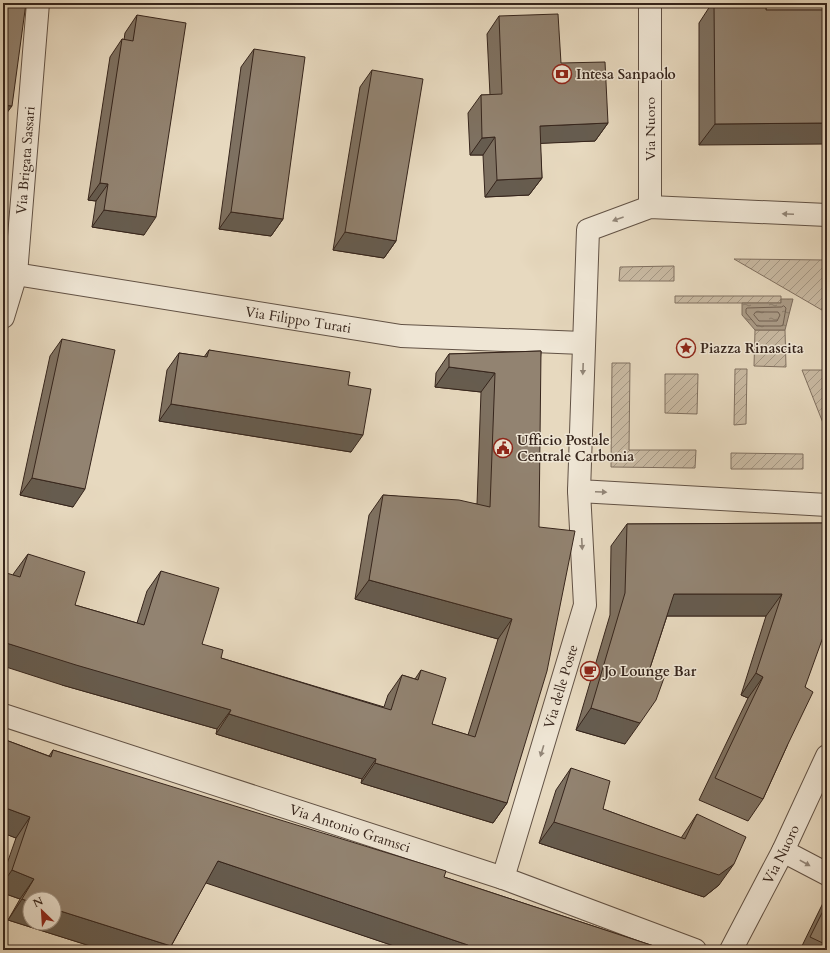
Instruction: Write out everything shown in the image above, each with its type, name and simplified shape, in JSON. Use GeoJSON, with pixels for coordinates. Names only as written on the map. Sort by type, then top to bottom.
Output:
{"type":"FeatureCollection","features":[{"type":"Feature","properties":{"kind":"street","name":"Via Brigata Sassari"},"geometry":{"type":"LineString","coordinates":[[3,316],[38,3]]}},
{"type":"Feature","properties":{"kind":"street","name":"Via Nuoro"},"geometry":{"type":"LineString","coordinates":[[650,3],[650,207]]}},
{"type":"Feature","properties":{"kind":"street"},"geometry":{"type":"LineString","coordinates":[[827,215],[650,207],[588,230],[579,491],[827,505]]}},
{"type":"Feature","properties":{"kind":"street","name":"Via Filippo Turati"},"geometry":{"type":"LineString","coordinates":[[9,273],[401,336],[583,343]]}},
{"type":"Feature","properties":{"kind":"street","name":"Via delle Poste"},"geometry":{"type":"LineString","coordinates":[[503,878],[585,605],[579,491]]}},
{"type":"Feature","properties":{"kind":"street","name":"Via Antonio Gramsci"},"geometry":{"type":"LineString","coordinates":[[3,715],[503,878],[695,950]]}},
{"type":"Feature","properties":{"kind":"street","name":"Via Nuoro"},"geometry":{"type":"LineString","coordinates":[[732,950],[783,851],[827,756]]}},
{"type":"Feature","properties":{"kind":"street"},"geometry":{"type":"LineString","coordinates":[[783,851],[827,874]]}},
{"type":"Feature","properties":{"kind":"shaded area"},"geometry":{"type":"Polygon","coordinates":[[[734,259],[827,260],[827,313],[734,259]]]}},
{"type":"Feature","properties":{"kind":"shaded area"},"geometry":{"type":"Polygon","coordinates":[[[674,266],[674,281],[619,281],[620,267],[674,266]]]}},
{"type":"Feature","properties":{"kind":"shaded area"},"geometry":{"type":"Polygon","coordinates":[[[675,296],[781,296],[781,303],[675,303],[675,296]]]}},
{"type":"Feature","properties":{"kind":"shaded area"},"geometry":{"type":"Polygon","coordinates":[[[755,330],[785,330],[786,367],[754,366],[755,330]]]}},
{"type":"Feature","properties":{"kind":"shaded area"},"geometry":{"type":"Polygon","coordinates":[[[612,363],[630,363],[629,450],[696,450],[695,468],[611,467],[612,363]]]}},
{"type":"Feature","properties":{"kind":"shaded area"},"geometry":{"type":"Polygon","coordinates":[[[735,369],[747,369],[746,424],[734,425],[735,369]]]}},
{"type":"Feature","properties":{"kind":"shaded area"},"geometry":{"type":"Polygon","coordinates":[[[802,370],[827,370],[827,428],[825,428],[802,370]]]}},
{"type":"Feature","properties":{"kind":"shaded area"},"geometry":{"type":"Polygon","coordinates":[[[665,374],[698,374],[697,414],[665,413],[665,374]]]}},
{"type":"Feature","properties":{"kind":"shaded area"},"geometry":{"type":"Polygon","coordinates":[[[731,453],[803,454],[803,469],[731,469],[731,453]]]}},
{"type":"Feature","properties":{"kind":"water"},"geometry":{"type":"Polygon","coordinates":[[[781,299],[793,299],[785,330],[755,330],[742,315],[742,303],[781,303],[781,299]]]}},
{"type":"Feature","properties":{"kind":"building"},"geometry":{"type":"Polygon","coordinates":[[[3,3],[26,3],[12,106],[3,105],[3,3]]]}},
{"type":"Feature","properties":{"kind":"building"},"geometry":{"type":"Polygon","coordinates":[[[714,3],[766,3],[766,10],[827,10],[827,123],[715,124],[714,3]]]}},
{"type":"Feature","properties":{"kind":"building"},"geometry":{"type":"Polygon","coordinates":[[[558,14],[561,63],[605,62],[608,123],[540,126],[542,178],[497,180],[495,137],[482,138],[481,95],[502,94],[499,16],[558,14]]]}},
{"type":"Feature","properties":{"kind":"building"},"geometry":{"type":"Polygon","coordinates":[[[137,15],[186,23],[156,217],[104,210],[108,184],[100,183],[122,39],[133,41],[137,15]]]}},
{"type":"Feature","properties":{"kind":"building"},"geometry":{"type":"Polygon","coordinates":[[[254,49],[305,57],[283,219],[231,212],[254,49]]]}},
{"type":"Feature","properties":{"kind":"building"},"geometry":{"type":"Polygon","coordinates":[[[372,70],[423,79],[396,241],[345,232],[372,70]]]}},
{"type":"Feature","properties":{"kind":"building"},"geometry":{"type":"Polygon","coordinates":[[[62,339],[115,350],[85,489],[32,478],[62,339]]]}},
{"type":"Feature","properties":{"kind":"building"},"geometry":{"type":"Polygon","coordinates":[[[209,350],[350,372],[348,385],[371,389],[363,435],[171,404],[179,353],[207,357],[209,350]]]}},
{"type":"Feature","properties":{"kind":"building"},"geometry":{"type":"Polygon","coordinates":[[[541,351],[539,527],[575,531],[547,671],[507,803],[375,763],[376,759],[229,714],[231,710],[3,642],[3,572],[20,577],[28,554],[85,572],[75,605],[144,625],[161,571],[219,588],[202,644],[223,650],[221,658],[391,710],[402,675],[418,680],[421,670],[446,678],[432,724],[475,737],[512,619],[369,580],[383,495],[459,500],[490,507],[495,373],[449,367],[449,354],[541,351]]]}},
{"type":"Feature","properties":{"kind":"building"},"geometry":{"type":"Polygon","coordinates":[[[827,523],[827,626],[805,687],[813,692],[763,799],[715,778],[763,677],[756,673],[782,594],[674,594],[648,674],[664,678],[656,700],[640,723],[591,708],[625,593],[627,524],[827,523]]]}},
{"type":"Feature","properties":{"kind":"building"},"geometry":{"type":"Polygon","coordinates":[[[3,739],[51,757],[53,750],[446,871],[444,877],[666,950],[466,950],[468,945],[218,861],[171,946],[62,912],[62,891],[27,891],[34,879],[12,870],[30,817],[3,807],[3,739]]]}},
{"type":"Feature","properties":{"kind":"building"},"geometry":{"type":"Polygon","coordinates":[[[571,768],[610,781],[603,809],[685,839],[697,814],[746,837],[734,864],[719,875],[554,822],[571,768]]]}},
{"type":"Feature","properties":{"kind":"building"},"geometry":{"type":"Polygon","coordinates":[[[827,903],[827,945],[810,937],[827,903]]]}},
{"type":"Feature","properties":{"kind":"building"},"geometry":{"type":"Polygon","coordinates":[[[3,943],[12,947],[11,950],[3,950],[3,943]]]}},
{"type":"Feature","properties":{"kind":"place","name":"Intesa Sanpaolo"},"geometry":{"type":"Point","coordinates":[562,74]}},
{"type":"Feature","properties":{"kind":"place","name":"Piazza Rinascita"},"geometry":{"type":"Point","coordinates":[686,348]}},
{"type":"Feature","properties":{"kind":"place","name":"Ufficio Postale Centrale Carbonia"},"geometry":{"type":"Point","coordinates":[503,448]}},
{"type":"Feature","properties":{"kind":"place","name":"Jo Lounge Bar"},"geometry":{"type":"Point","coordinates":[590,671]}}]}
